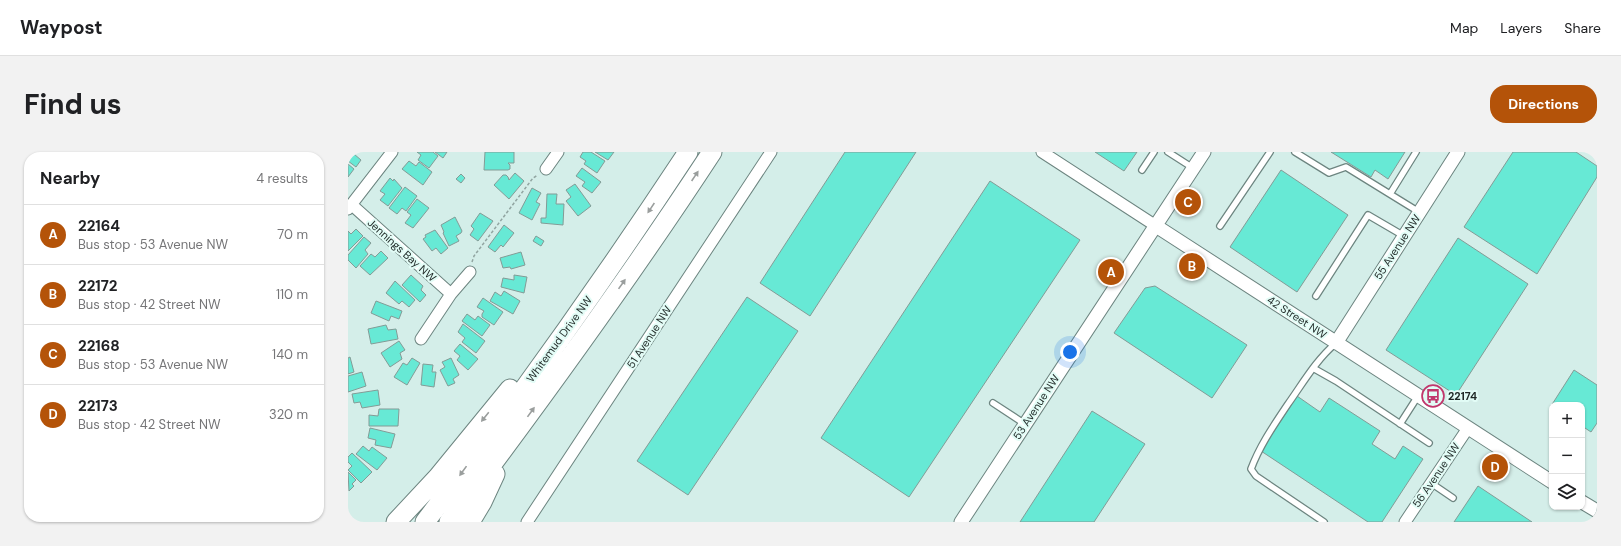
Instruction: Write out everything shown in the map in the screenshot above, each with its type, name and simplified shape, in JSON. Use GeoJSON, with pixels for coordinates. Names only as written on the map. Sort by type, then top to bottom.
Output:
{"type":"FeatureCollection","features":[{"type":"Feature","properties":{"kind":"highway","name":"Whitemud Drive NW"},"geometry":{"type":"LineString","coordinates":[[425,522],[585,304],[688,152]]}},
{"type":"Feature","properties":{"kind":"highway","name":"Whitemud Drive NW"},"geometry":{"type":"LineString","coordinates":[[449,522],[508,444],[600,316],[712,152]]}},
{"type":"Feature","properties":{"kind":"highway"},"geometry":{"type":"LineString","coordinates":[[396,522],[438,477],[492,409],[585,304]]}},
{"type":"Feature","properties":{"kind":"highway"},"geometry":{"type":"LineString","coordinates":[[470,522],[482,502],[508,444]]}},
{"type":"Feature","properties":{"kind":"street"},"geometry":{"type":"LineString","coordinates":[[350,207],[392,152]]}},
{"type":"Feature","properties":{"kind":"street"},"geometry":{"type":"LineString","coordinates":[[546,169],[558,152]]}},
{"type":"Feature","properties":{"kind":"street","name":"51 Avenue NW"},"geometry":{"type":"LineString","coordinates":[[527,522],[771,152]]}},
{"type":"Feature","properties":{"kind":"street","name":"42 Street NW"},"geometry":{"type":"LineString","coordinates":[[1042,152],[1549,480]]}},
{"type":"Feature","properties":{"kind":"street","name":"53 Avenue NW"},"geometry":{"type":"LineString","coordinates":[[961,522],[1204,152]]}},
{"type":"Feature","properties":{"kind":"street","name":"55 Avenue NW"},"geometry":{"type":"LineString","coordinates":[[1336,342],[1458,152]]}},
{"type":"Feature","properties":{"kind":"street","name":"Jennings Bay NW"},"geometry":{"type":"LineString","coordinates":[[350,207],[452,294]]}},
{"type":"Feature","properties":{"kind":"street"},"geometry":{"type":"LineString","coordinates":[[420,339],[452,294],[470,272]]}},
{"type":"Feature","properties":{"kind":"street","name":"56 Avenue NW"},"geometry":{"type":"LineString","coordinates":[[1405,522],[1468,428]]}},
{"type":"Feature","properties":{"kind":"street"},"geometry":{"type":"LineString","coordinates":[[1585,504],[1597,511]]}},
{"type":"Feature","properties":{"kind":"lane"},"geometry":{"type":"LineString","coordinates":[[1142,170],[1154,152]]}},
{"type":"Feature","properties":{"kind":"lane"},"geometry":{"type":"LineString","coordinates":[[1168,152],[1194,168]]}},
{"type":"Feature","properties":{"kind":"lane"},"geometry":{"type":"LineString","coordinates":[[1220,226],[1270,152]]}},
{"type":"Feature","properties":{"kind":"lane"},"geometry":{"type":"LineString","coordinates":[[1295,152],[1329,173],[1346,167],[1420,212]]}},
{"type":"Feature","properties":{"kind":"lane"},"geometry":{"type":"LineString","coordinates":[[1390,194],[1416,152]]}},
{"type":"Feature","properties":{"kind":"lane"},"geometry":{"type":"LineString","coordinates":[[1316,296],[1368,215],[1404,236]]}},
{"type":"Feature","properties":{"kind":"lane"},"geometry":{"type":"LineString","coordinates":[[1324,522],[1256,476],[1251,469],[1260,447],[1313,368],[1325,352],[1336,342]]}},
{"type":"Feature","properties":{"kind":"lane"},"geometry":{"type":"LineString","coordinates":[[1313,368],[1429,443]]}},
{"type":"Feature","properties":{"kind":"lane"},"geometry":{"type":"LineString","coordinates":[[1400,424],[1418,396]]}},
{"type":"Feature","properties":{"kind":"lane"},"geometry":{"type":"LineString","coordinates":[[993,403],[1025,424]]}},
{"type":"Feature","properties":{"kind":"lane"},"geometry":{"type":"LineString","coordinates":[[1431,483],[1453,498]]}},
{"type":"Feature","properties":{"kind":"path"},"geometry":{"type":"LineString","coordinates":[[470,272],[474,256],[533,178],[546,169]]}},
{"type":"Feature","properties":{"kind":"building"},"geometry":{"type":"Polygon","coordinates":[[[348,152],[355,152],[354,154],[361,160],[356,167],[348,161],[348,152]]]}},
{"type":"Feature","properties":{"kind":"building"},"geometry":{"type":"Polygon","coordinates":[[[417,152],[433,152],[438,156],[429,168],[418,160],[421,155],[417,152]]]}},
{"type":"Feature","properties":{"kind":"building"},"geometry":{"type":"Polygon","coordinates":[[[435,152],[447,152],[443,158],[435,152]]]}},
{"type":"Feature","properties":{"kind":"building"},"geometry":{"type":"Polygon","coordinates":[[[485,152],[514,152],[514,163],[508,163],[510,165],[510,169],[508,170],[484,170],[485,152]]]}},
{"type":"Feature","properties":{"kind":"building"},"geometry":{"type":"Polygon","coordinates":[[[583,152],[591,152],[605,161],[597,173],[584,164],[586,161],[580,157],[583,152]]]}},
{"type":"Feature","properties":{"kind":"building"},"geometry":{"type":"Polygon","coordinates":[[[595,152],[614,152],[608,160],[595,152]]]}},
{"type":"Feature","properties":{"kind":"building"},"geometry":{"type":"Polygon","coordinates":[[[845,152],[916,152],[810,316],[760,283],[845,152]]]}},
{"type":"Feature","properties":{"kind":"building"},"geometry":{"type":"Polygon","coordinates":[[[1095,152],[1137,152],[1124,171],[1095,152]]]}},
{"type":"Feature","properties":{"kind":"building"},"geometry":{"type":"Polygon","coordinates":[[[1331,152],[1405,152],[1388,179],[1375,170],[1371,177],[1331,152]]]}},
{"type":"Feature","properties":{"kind":"building"},"geometry":{"type":"Polygon","coordinates":[[[1513,152],[1576,152],[1597,166],[1597,177],[1537,274],[1464,227],[1513,152]]]}},
{"type":"Feature","properties":{"kind":"building"},"geometry":{"type":"Polygon","coordinates":[[[409,161],[416,166],[419,162],[432,172],[423,185],[402,169],[409,161]]]}},
{"type":"Feature","properties":{"kind":"building"},"geometry":{"type":"Polygon","coordinates":[[[348,164],[354,169],[348,177],[348,164]]]}},
{"type":"Feature","properties":{"kind":"building"},"geometry":{"type":"Polygon","coordinates":[[[582,168],[601,182],[592,193],[582,186],[585,182],[576,176],[582,168]]]}},
{"type":"Feature","properties":{"kind":"building"},"geometry":{"type":"Polygon","coordinates":[[[1281,170],[1348,215],[1297,292],[1230,247],[1281,170]]]}},
{"type":"Feature","properties":{"kind":"building"},"geometry":{"type":"Polygon","coordinates":[[[515,173],[524,181],[509,199],[494,185],[503,175],[506,175],[509,180],[515,173]]]}},
{"type":"Feature","properties":{"kind":"building"},"geometry":{"type":"Polygon","coordinates":[[[461,174],[465,178],[461,183],[456,179],[461,174]]]}},
{"type":"Feature","properties":{"kind":"building"},"geometry":{"type":"Polygon","coordinates":[[[390,178],[393,181],[394,179],[402,188],[388,206],[380,200],[385,194],[380,191],[390,178]]]}},
{"type":"Feature","properties":{"kind":"building"},"geometry":{"type":"Polygon","coordinates":[[[990,181],[1080,240],[909,497],[821,438],[990,181]]]}},
{"type":"Feature","properties":{"kind":"building"},"geometry":{"type":"Polygon","coordinates":[[[575,184],[591,206],[578,216],[566,201],[571,197],[566,190],[575,184]]]}},
{"type":"Feature","properties":{"kind":"building"},"geometry":{"type":"Polygon","coordinates":[[[405,187],[417,196],[406,211],[402,208],[397,214],[389,208],[405,187]]]}},
{"type":"Feature","properties":{"kind":"building"},"geometry":{"type":"Polygon","coordinates":[[[532,188],[541,193],[536,202],[540,204],[532,220],[519,213],[532,188]]]}},
{"type":"Feature","properties":{"kind":"building"},"geometry":{"type":"Polygon","coordinates":[[[547,194],[557,194],[556,204],[564,204],[563,225],[541,223],[541,218],[546,218],[547,194]]]}},
{"type":"Feature","properties":{"kind":"building"},"geometry":{"type":"Polygon","coordinates":[[[417,199],[429,208],[413,228],[405,223],[411,215],[407,212],[417,199]]]}},
{"type":"Feature","properties":{"kind":"building"},"geometry":{"type":"Polygon","coordinates":[[[480,213],[493,221],[478,241],[470,235],[474,229],[471,226],[480,213]]]}},
{"type":"Feature","properties":{"kind":"building"},"geometry":{"type":"Polygon","coordinates":[[[455,217],[462,231],[456,236],[459,241],[449,246],[441,225],[455,217]]]}},
{"type":"Feature","properties":{"kind":"building"},"geometry":{"type":"Polygon","coordinates":[[[504,225],[514,233],[503,247],[501,245],[495,252],[488,247],[504,225]]]}},
{"type":"Feature","properties":{"kind":"building"},"geometry":{"type":"Polygon","coordinates":[[[356,229],[363,236],[348,251],[348,231],[351,234],[356,229]]]}},
{"type":"Feature","properties":{"kind":"building"},"geometry":{"type":"Polygon","coordinates":[[[435,230],[448,248],[441,254],[436,248],[432,251],[423,239],[426,237],[425,235],[435,230]]]}},
{"type":"Feature","properties":{"kind":"building"},"geometry":{"type":"Polygon","coordinates":[[[536,236],[544,241],[541,246],[533,241],[536,236]]]}},
{"type":"Feature","properties":{"kind":"building"},"geometry":{"type":"Polygon","coordinates":[[[364,237],[371,243],[365,250],[368,254],[356,268],[348,260],[348,255],[364,237]]]}},
{"type":"Feature","properties":{"kind":"building"},"geometry":{"type":"Polygon","coordinates":[[[1458,238],[1528,284],[1456,395],[1386,350],[1458,238]]]}},
{"type":"Feature","properties":{"kind":"building"},"geometry":{"type":"Polygon","coordinates":[[[381,251],[388,258],[370,275],[360,266],[371,254],[375,257],[381,251]]]}},
{"type":"Feature","properties":{"kind":"building"},"geometry":{"type":"Polygon","coordinates":[[[521,252],[525,265],[511,269],[510,267],[503,268],[500,258],[521,252]]]}},
{"type":"Feature","properties":{"kind":"building"},"geometry":{"type":"Polygon","coordinates":[[[411,275],[423,286],[421,290],[426,295],[420,302],[402,285],[411,275]]]}},
{"type":"Feature","properties":{"kind":"building"},"geometry":{"type":"Polygon","coordinates":[[[514,275],[527,277],[524,293],[501,287],[503,278],[514,280],[514,275]]]}},
{"type":"Feature","properties":{"kind":"building"},"geometry":{"type":"Polygon","coordinates":[[[395,281],[415,300],[409,307],[402,301],[399,304],[386,293],[395,281]]]}},
{"type":"Feature","properties":{"kind":"building"},"geometry":{"type":"Polygon","coordinates":[[[1155,286],[1247,345],[1212,398],[1114,333],[1145,288],[1155,286]]]}},
{"type":"Feature","properties":{"kind":"building"},"geometry":{"type":"Polygon","coordinates":[[[504,291],[520,301],[513,314],[490,301],[495,292],[501,296],[504,291]]]}},
{"type":"Feature","properties":{"kind":"building"},"geometry":{"type":"Polygon","coordinates":[[[747,297],[798,331],[688,495],[637,461],[747,297]]]}},
{"type":"Feature","properties":{"kind":"building"},"geometry":{"type":"Polygon","coordinates":[[[483,298],[503,312],[494,325],[482,317],[484,311],[477,307],[483,298]]]}},
{"type":"Feature","properties":{"kind":"building"},"geometry":{"type":"Polygon","coordinates":[[[376,301],[402,311],[399,319],[391,316],[389,321],[371,313],[376,301]]]}},
{"type":"Feature","properties":{"kind":"building"},"geometry":{"type":"Polygon","coordinates":[[[467,314],[475,320],[478,316],[490,325],[482,336],[462,321],[467,314]]]}},
{"type":"Feature","properties":{"kind":"building"},"geometry":{"type":"Polygon","coordinates":[[[463,324],[485,341],[476,353],[462,342],[465,338],[458,332],[463,324]]]}},
{"type":"Feature","properties":{"kind":"building"},"geometry":{"type":"Polygon","coordinates":[[[386,325],[388,330],[396,329],[398,339],[371,344],[368,329],[386,325]]]}},
{"type":"Feature","properties":{"kind":"building"},"geometry":{"type":"Polygon","coordinates":[[[399,341],[405,350],[400,353],[402,359],[390,367],[381,353],[399,341]]]}},
{"type":"Feature","properties":{"kind":"building"},"geometry":{"type":"Polygon","coordinates":[[[460,344],[478,359],[468,370],[457,360],[460,356],[454,351],[460,344]]]}},
{"type":"Feature","properties":{"kind":"building"},"geometry":{"type":"Polygon","coordinates":[[[350,357],[354,372],[348,374],[348,358],[350,357]]]}},
{"type":"Feature","properties":{"kind":"building"},"geometry":{"type":"Polygon","coordinates":[[[412,358],[420,363],[407,385],[394,377],[403,363],[407,365],[412,358]]]}},
{"type":"Feature","properties":{"kind":"building"},"geometry":{"type":"Polygon","coordinates":[[[451,358],[459,375],[453,379],[455,383],[448,386],[440,370],[445,367],[442,362],[451,358]]]}},
{"type":"Feature","properties":{"kind":"building"},"geometry":{"type":"Polygon","coordinates":[[[423,364],[433,365],[432,372],[436,372],[434,387],[421,385],[423,364]]]}},
{"type":"Feature","properties":{"kind":"building"},"geometry":{"type":"Polygon","coordinates":[[[1574,370],[1597,385],[1597,423],[1591,432],[1585,428],[1585,402],[1554,402],[1574,370]]]}},
{"type":"Feature","properties":{"kind":"building"},"geometry":{"type":"Polygon","coordinates":[[[362,372],[366,386],[348,392],[348,376],[362,372]]]}},
{"type":"Feature","properties":{"kind":"building"},"geometry":{"type":"Polygon","coordinates":[[[378,390],[380,405],[362,408],[360,402],[354,403],[352,394],[378,390]]]}},
{"type":"Feature","properties":{"kind":"building"},"geometry":{"type":"Polygon","coordinates":[[[1297,396],[1320,412],[1329,398],[1380,431],[1372,444],[1395,459],[1403,446],[1423,459],[1382,522],[1368,522],[1261,451],[1297,396]]]}},
{"type":"Feature","properties":{"kind":"building"},"geometry":{"type":"Polygon","coordinates":[[[379,409],[399,409],[398,426],[369,426],[369,415],[378,416],[379,409]]]}},
{"type":"Feature","properties":{"kind":"building"},"geometry":{"type":"Polygon","coordinates":[[[1092,411],[1145,444],[1094,522],[1020,522],[1092,411]]]}},
{"type":"Feature","properties":{"kind":"building"},"geometry":{"type":"Polygon","coordinates":[[[370,428],[395,434],[391,448],[375,445],[376,440],[368,438],[370,428]]]}},
{"type":"Feature","properties":{"kind":"building"},"geometry":{"type":"Polygon","coordinates":[[[363,446],[369,451],[372,447],[387,458],[377,470],[356,454],[363,446]]]}},
{"type":"Feature","properties":{"kind":"building"},"geometry":{"type":"Polygon","coordinates":[[[352,453],[372,472],[361,483],[348,470],[352,466],[348,462],[348,457],[352,453]]]}},
{"type":"Feature","properties":{"kind":"building"},"geometry":{"type":"Polygon","coordinates":[[[348,472],[356,480],[352,484],[354,486],[349,491],[348,472]]]}},
{"type":"Feature","properties":{"kind":"building"},"geometry":{"type":"Polygon","coordinates":[[[1478,486],[1532,522],[1454,522],[1478,486]]]}},
{"type":"Feature","properties":{"kind":"place","name":"22168"},"geometry":{"type":"Point","coordinates":[1188,202]}},
{"type":"Feature","properties":{"kind":"place","name":"22172"},"geometry":{"type":"Point","coordinates":[1192,266]}},
{"type":"Feature","properties":{"kind":"place","name":"22164"},"geometry":{"type":"Point","coordinates":[1111,272]}},
{"type":"Feature","properties":{"kind":"place","name":"22174"},"geometry":{"type":"Point","coordinates":[1433,396]}},
{"type":"Feature","properties":{"kind":"place","name":"22173"},"geometry":{"type":"Point","coordinates":[1495,467]}}]}
